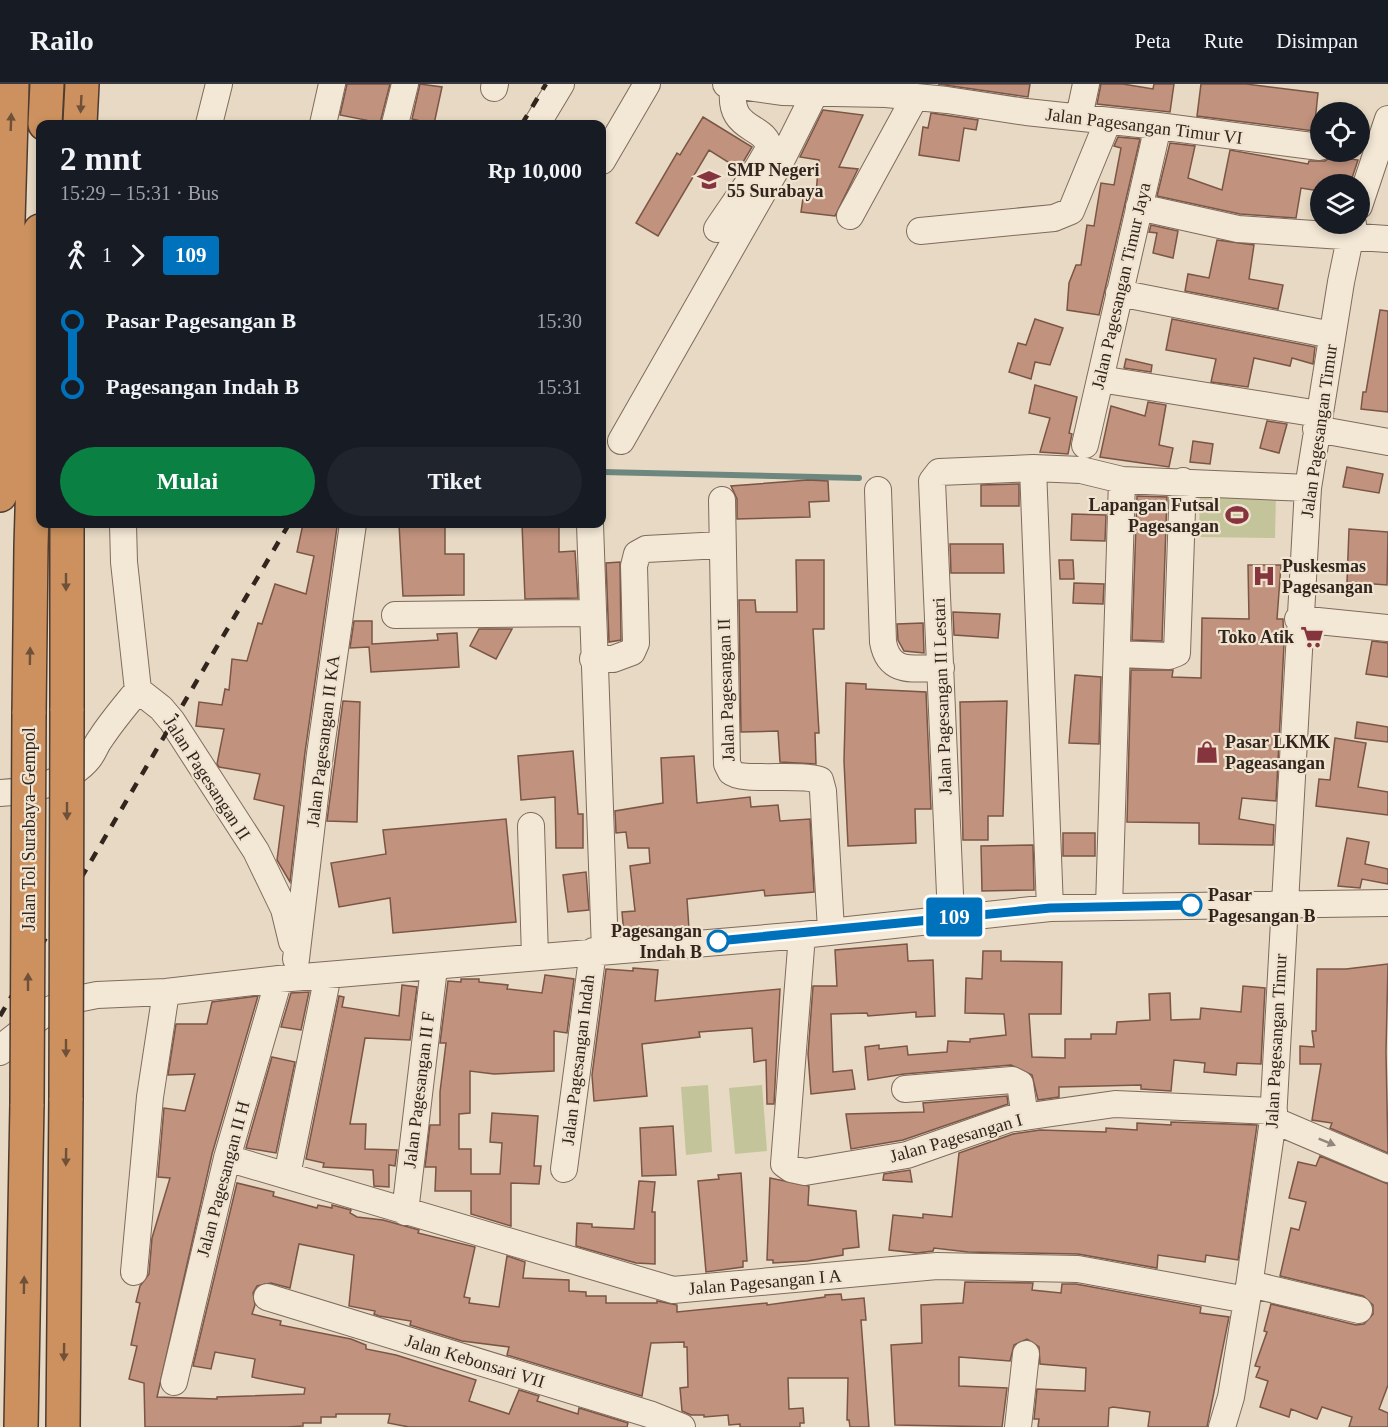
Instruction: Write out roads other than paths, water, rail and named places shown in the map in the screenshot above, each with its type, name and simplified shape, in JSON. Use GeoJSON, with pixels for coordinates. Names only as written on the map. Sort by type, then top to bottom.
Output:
{"type":"FeatureCollection","features":[{"type":"Feature","properties":{"kind":"highway"},"geometry":{"type":"LineString","coordinates":[[0,495],[12,84]]}},
{"type":"Feature","properties":{"kind":"highway"},"geometry":{"type":"LineString","coordinates":[[45,120],[47,84]]}},
{"type":"Feature","properties":{"kind":"highway"},"geometry":{"type":"LineString","coordinates":[[80,120],[82,84]]}},
{"type":"Feature","properties":{"kind":"highway","name":"Jalan Tol Surabaya–Gempol"},"geometry":{"type":"LineString","coordinates":[[21,1427],[27,1104],[31,547],[36,371]]}},
{"type":"Feature","properties":{"kind":"highway","name":"Jalan Tol Surabaya–Gempol"},"geometry":{"type":"LineString","coordinates":[[63,1427],[67,528]]}},
{"type":"Feature","properties":{"kind":"street"},"geometry":{"type":"LineString","coordinates":[[210,120],[219,84]]}},
{"type":"Feature","properties":{"kind":"street"},"geometry":{"type":"LineString","coordinates":[[324,120],[332,84]]}},
{"type":"Feature","properties":{"kind":"street"},"geometry":{"type":"LineString","coordinates":[[396,120],[405,84]]}},
{"type":"Feature","properties":{"kind":"street"},"geometry":{"type":"LineString","coordinates":[[539,120],[561,84]]}},
{"type":"Feature","properties":{"kind":"street"},"geometry":{"type":"LineString","coordinates":[[606,154],[647,84]]}},
{"type":"Feature","properties":{"kind":"street"},"geometry":{"type":"LineString","coordinates":[[1079,117],[1086,84]]}},
{"type":"Feature","properties":{"kind":"street"},"geometry":{"type":"LineString","coordinates":[[717,229],[741,192],[752,182],[769,148],[764,139],[737,117],[731,85]]}},
{"type":"Feature","properties":{"kind":"street","name":"Jalan Pagesangan Timur VI"},"geometry":{"type":"LineString","coordinates":[[731,85],[815,93],[887,89],[915,97],[971,94],[1079,117],[1310,146]]}},
{"type":"Feature","properties":{"kind":"street"},"geometry":{"type":"LineString","coordinates":[[621,441],[783,157],[815,93]]}},
{"type":"Feature","properties":{"kind":"street"},"geometry":{"type":"LineString","coordinates":[[850,216],[915,97]]}},
{"type":"Feature","properties":{"kind":"street"},"geometry":{"type":"LineString","coordinates":[[1370,146],[1388,119]]}},
{"type":"Feature","properties":{"kind":"street"},"geometry":{"type":"LineString","coordinates":[[920,231],[1054,218],[1071,211],[1108,121]]}},
{"type":"Feature","properties":{"kind":"street","name":"Jalan Pagesangan Timur Jaya"},"geometry":{"type":"LineString","coordinates":[[1083,458],[1158,126]]}},
{"type":"Feature","properties":{"kind":"street"},"geometry":{"type":"LineString","coordinates":[[1139,207],[1238,229],[1310,229]]}},
{"type":"Feature","properties":{"kind":"street","name":"Jalan Pagesangan Timur"},"geometry":{"type":"LineString","coordinates":[[1222,1427],[1231,1397],[1274,1115],[1298,619],[1308,488],[1350,234]]}},
{"type":"Feature","properties":{"kind":"street"},"geometry":{"type":"LineString","coordinates":[[1370,234],[1388,239]]}},
{"type":"Feature","properties":{"kind":"street"},"geometry":{"type":"LineString","coordinates":[[1119,292],[1332,335]]}},
{"type":"Feature","properties":{"kind":"street"},"geometry":{"type":"LineString","coordinates":[[1100,380],[1318,422],[1388,442]]}},
{"type":"Feature","properties":{"kind":"street"},"geometry":{"type":"LineString","coordinates":[[1050,908],[1033,468],[1083,458],[1122,480],[1308,488]]}},
{"type":"Feature","properties":{"kind":"street","name":"Jalan Pagesangan II Lestari"},"geometry":{"type":"LineString","coordinates":[[951,917],[932,481],[939,472],[1033,468]]}},
{"type":"Feature","properties":{"kind":"street"},"geometry":{"type":"LineString","coordinates":[[1109,907],[1122,480]]}},
{"type":"Feature","properties":{"kind":"street"},"geometry":{"type":"LineString","coordinates":[[1117,654],[1169,656],[1177,653],[1183,481]]}},
{"type":"Feature","properties":{"kind":"street"},"geometry":{"type":"LineString","coordinates":[[878,490],[883,642],[886,658],[893,664],[914,668],[941,668]]}},
{"type":"Feature","properties":{"kind":"street","name":"Jalan Pagesangan II"},"geometry":{"type":"LineString","coordinates":[[722,500],[721,545],[727,764],[731,772],[742,777],[806,775],[820,780],[823,791],[831,930]]}},
{"type":"Feature","properties":{"kind":"street"},"geometry":{"type":"LineString","coordinates":[[0,793],[35,787],[58,779],[89,759],[100,738],[138,690],[124,562],[123,528]]}},
{"type":"Feature","properties":{"kind":"street","name":"Jalan Pagesangan II KA"},"geometry":{"type":"LineString","coordinates":[[292,972],[352,528]]}},
{"type":"Feature","properties":{"kind":"street"},"geometry":{"type":"LineString","coordinates":[[590,528],[599,951]]}},
{"type":"Feature","properties":{"kind":"street"},"geometry":{"type":"LineString","coordinates":[[593,659],[613,659],[632,652],[636,643],[634,566],[637,554],[646,549],[721,545]]}},
{"type":"Feature","properties":{"kind":"street"},"geometry":{"type":"LineString","coordinates":[[395,615],[591,613]]}},
{"type":"Feature","properties":{"kind":"street"},"geometry":{"type":"LineString","coordinates":[[1298,619],[1388,628]]}},
{"type":"Feature","properties":{"kind":"street","name":"Jalan Pagesangan II"},"geometry":{"type":"LineString","coordinates":[[138,690],[161,708],[172,721],[256,851],[284,909],[292,972]]}},
{"type":"Feature","properties":{"kind":"street"},"geometry":{"type":"LineString","coordinates":[[531,826],[535,957]]}},
{"type":"Feature","properties":{"kind":"street"},"geometry":{"type":"LineString","coordinates":[[0,1052],[7,1043],[49,1010],[72,1000],[97,995],[166,992],[292,972],[328,975],[434,968],[802,934],[1050,908],[1388,903]]}},
{"type":"Feature","properties":{"kind":"street","name":"Jalan Pagesangan I"},"geometry":{"type":"LineString","coordinates":[[802,934],[784,1164],[791,1169],[805,1172],[907,1155],[1009,1119],[1115,1104],[1274,1115]]}},
{"type":"Feature","properties":{"kind":"street","name":"Jalan Pagesangan Indah"},"geometry":{"type":"LineString","coordinates":[[564,1169],[599,951]]}},
{"type":"Feature","properties":{"kind":"street","name":"Jalan Pagesangan II F"},"geometry":{"type":"LineString","coordinates":[[405,1212],[434,968]]}},
{"type":"Feature","properties":{"kind":"street","name":"Jalan Pagesangan II H"},"geometry":{"type":"LineString","coordinates":[[174,1382],[227,1158],[292,972]]}},
{"type":"Feature","properties":{"kind":"street"},"geometry":{"type":"LineString","coordinates":[[287,1175],[328,975]]}},
{"type":"Feature","properties":{"kind":"street"},"geometry":{"type":"LineString","coordinates":[[134,1272],[150,1097],[166,992]]}},
{"type":"Feature","properties":{"kind":"street"},"geometry":{"type":"LineString","coordinates":[[905,1089],[1012,1080],[1020,1084],[1025,1117]]}},
{"type":"Feature","properties":{"kind":"street"},"geometry":{"type":"LineString","coordinates":[[1274,1115],[1388,1169]]}},
{"type":"Feature","properties":{"kind":"street","name":"Jalan Pagesangan I A"},"geometry":{"type":"LineString","coordinates":[[227,1158],[673,1290],[937,1266],[1078,1269],[1359,1310]]}},
{"type":"Feature","properties":{"kind":"street","name":"Jalan Kebonsari VII"},"geometry":{"type":"LineString","coordinates":[[267,1298],[651,1421],[682,1427]]}},
{"type":"Feature","properties":{"kind":"street"},"geometry":{"type":"LineString","coordinates":[[1018,1427],[1026,1354]]}},
{"type":"Feature","properties":{"kind":"waterway"},"geometry":{"type":"LineString","coordinates":[[606,472],[859,478]]}},
{"type":"Feature","properties":{"kind":"railway"},"geometry":{"type":"LineString","coordinates":[[524,120],[546,84]]}},
{"type":"Feature","properties":{"kind":"railway"},"geometry":{"type":"LineString","coordinates":[[0,1016],[287,528]]}},
{"type":"Feature","properties":{"kind":"place","name":"SMP Negeri 55 Surabaya"},"geometry":{"type":"Point","coordinates":[709,180]}},
{"type":"Feature","properties":{"kind":"place","name":"Lapangan Futsal Pagesangan"},"geometry":{"type":"Point","coordinates":[1237,515]}},
{"type":"Feature","properties":{"kind":"place","name":"Puskesmas Pagesangan"},"geometry":{"type":"Point","coordinates":[1264,576]}},
{"type":"Feature","properties":{"kind":"place","name":"Toko Atik"},"geometry":{"type":"Point","coordinates":[1312,637]}},
{"type":"Feature","properties":{"kind":"place","name":"Pasar LKMK Pageasangan"},"geometry":{"type":"Point","coordinates":[1207,752]}},
{"type":"Feature","properties":{"kind":"place","name":"Pasar Pagesangan B"},"geometry":{"type":"Point","coordinates":[1191,905]}},
{"type":"Feature","properties":{"kind":"place","name":"Pagesangan Indah B"},"geometry":{"type":"Point","coordinates":[718,941]}}]}
